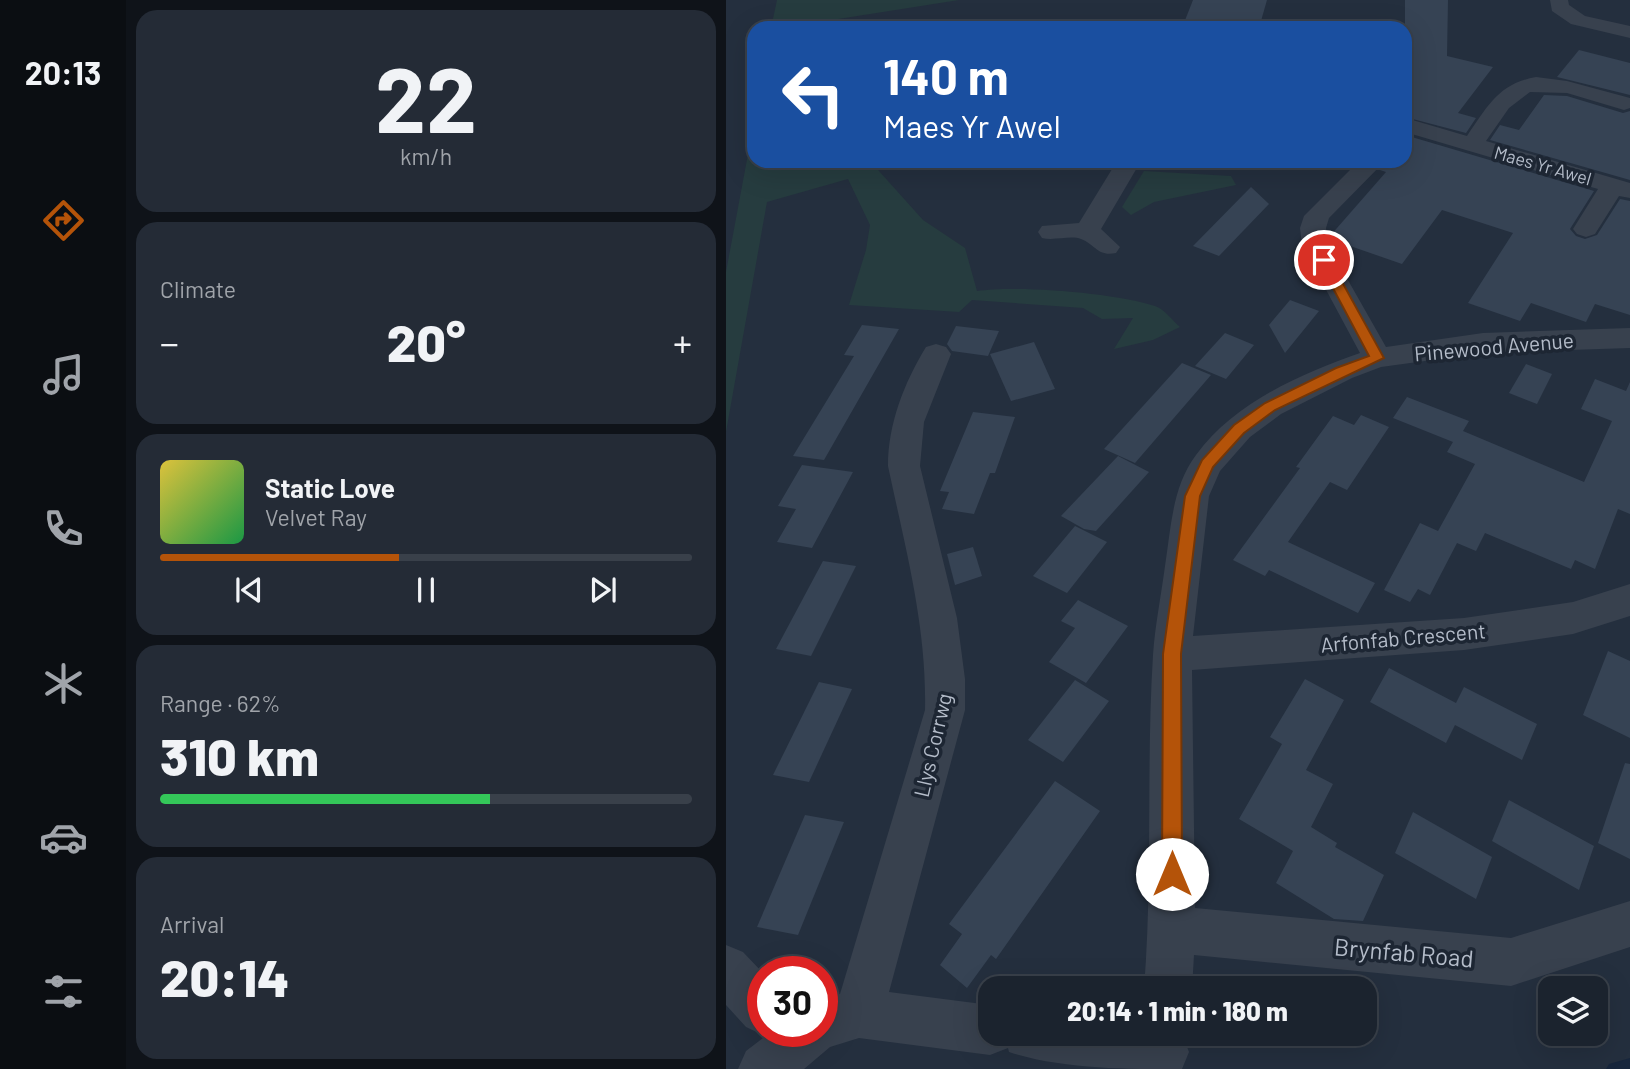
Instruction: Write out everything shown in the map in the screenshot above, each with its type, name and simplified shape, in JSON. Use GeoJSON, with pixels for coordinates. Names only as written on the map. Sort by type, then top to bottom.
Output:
{"type":"FeatureCollection","features":[{"type":"Feature","properties":{"kind":"street"},"geometry":{"type":"LineString","coordinates":[[1559,0],[1559,7],[1578,20],[1629,32]]}},
{"type":"Feature","properties":{"kind":"street","name":"Maes Yr Awel"},"geometry":{"type":"LineString","coordinates":[[1472,145],[1513,92],[1523,86],[1547,83],[1624,103]]}},
{"type":"Feature","properties":{"kind":"street","name":"Maes Yr Awel"},"geometry":{"type":"LineString","coordinates":[[1412,127],[1622,188],[1586,229]]}},
{"type":"Feature","properties":{"kind":"street"},"geometry":{"type":"LineString","coordinates":[[1051,232],[1097,239],[1126,168]]}},
{"type":"Feature","properties":{"kind":"street"},"geometry":{"type":"LineString","coordinates":[[1366,168],[1317,216],[1313,228],[1315,245],[1377,358]]}},
{"type":"Feature","properties":{"kind":"street","name":"Pinewood Avenue"},"geometry":{"type":"LineString","coordinates":[[1169,976],[1172,929],[1172,654],[1192,496],[1207,464],[1239,429],[1270,406],[1341,371],[1377,358],[1483,343],[1630,338]]}},
{"type":"Feature","properties":{"kind":"street","name":"Llys Corrwg"},"geometry":{"type":"LineString","coordinates":[[833,956],[945,710],[947,673],[941,631],[904,466],[902,441],[914,403],[937,354]]}},
{"type":"Feature","properties":{"kind":"street","name":"Arfonfab Crescent"},"geometry":{"type":"LineString","coordinates":[[1172,654],[1464,634],[1572,618],[1630,600]]}},
{"type":"Feature","properties":{"kind":"street","name":"Brynfab Road"},"geometry":{"type":"LineString","coordinates":[[1172,929],[1511,962],[1630,924]]}},
{"type":"Feature","properties":{"kind":"street"},"geometry":{"type":"LineString","coordinates":[[726,969],[747,987]]}},
{"type":"Feature","properties":{"kind":"street"},"geometry":{"type":"LineString","coordinates":[[838,1032],[978,1030]]}},
{"type":"Feature","properties":{"kind":"street"},"geometry":{"type":"LineString","coordinates":[[1118,1046],[1164,1052]]}},
{"type":"Feature","properties":{"kind":"green space"},"geometry":{"type":"Polygon","coordinates":[[[777,0],[959,0],[831,21],[772,21],[777,0]]]}},
{"type":"Feature","properties":{"kind":"green space"},"geometry":{"type":"Polygon","coordinates":[[[747,160],[747,168],[876,168],[923,220],[965,248],[977,291],[1041,290],[1116,297],[1158,307],[1180,327],[1153,340],[1114,349],[1133,318],[1102,319],[1083,308],[972,300],[959,312],[849,305],[866,250],[870,225],[848,179],[767,202],[726,432],[726,272],[747,160]]]}},
{"type":"Feature","properties":{"kind":"green space"},"geometry":{"type":"Polygon","coordinates":[[[1144,171],[1231,176],[1236,185],[1154,202],[1131,215],[1122,207],[1144,171]]]}},
{"type":"Feature","properties":{"kind":"building"},"geometry":{"type":"Polygon","coordinates":[[[1193,0],[1267,0],[1261,21],[1185,21],[1193,0]]]}},
{"type":"Feature","properties":{"kind":"building"},"geometry":{"type":"Polygon","coordinates":[[[1405,0],[1448,0],[1447,56],[1493,67],[1458,113],[1476,118],[1466,133],[1412,119],[1412,21],[1405,21],[1405,0]]]}},
{"type":"Feature","properties":{"kind":"building"},"geometry":{"type":"Polygon","coordinates":[[[1579,50],[1630,63],[1630,95],[1557,77],[1579,50]]]}},
{"type":"Feature","properties":{"kind":"building"},"geometry":{"type":"Polygon","coordinates":[[[1544,95],[1567,96],[1623,113],[1630,111],[1630,180],[1490,140],[1500,125],[1519,130],[1544,95]]]}},
{"type":"Feature","properties":{"kind":"building"},"geometry":{"type":"Polygon","coordinates":[[[1412,137],[1594,191],[1570,229],[1576,236],[1585,239],[1597,235],[1620,199],[1630,201],[1630,315],[1595,304],[1586,322],[1531,303],[1520,321],[1468,303],[1513,233],[1442,210],[1402,264],[1330,239],[1386,172],[1380,170],[1412,168],[1412,137]]]}},
{"type":"Feature","properties":{"kind":"building"},"geometry":{"type":"Polygon","coordinates":[[[1251,187],[1269,204],[1219,256],[1193,246],[1251,187]]]}},
{"type":"Feature","properties":{"kind":"building"},"geometry":{"type":"Polygon","coordinates":[[[1290,300],[1319,311],[1285,353],[1269,325],[1290,300]]]}},
{"type":"Feature","properties":{"kind":"building"},"geometry":{"type":"Polygon","coordinates":[[[862,325],[899,329],[824,460],[793,456],[854,356],[844,355],[862,325]]]}},
{"type":"Feature","properties":{"kind":"building"},"geometry":{"type":"Polygon","coordinates":[[[956,326],[999,331],[988,356],[952,351],[947,344],[956,326]]]}},
{"type":"Feature","properties":{"kind":"building"},"geometry":{"type":"Polygon","coordinates":[[[1225,333],[1254,345],[1226,379],[1195,366],[1225,333]]]}},
{"type":"Feature","properties":{"kind":"building"},"geometry":{"type":"Polygon","coordinates":[[[1034,342],[1055,389],[1011,401],[990,354],[1034,342]]]}},
{"type":"Feature","properties":{"kind":"building"},"geometry":{"type":"Polygon","coordinates":[[[1182,363],[1211,375],[1135,463],[1104,449],[1182,363]]]}},
{"type":"Feature","properties":{"kind":"building"},"geometry":{"type":"Polygon","coordinates":[[[1526,364],[1552,374],[1537,404],[1509,393],[1526,364]]]}},
{"type":"Feature","properties":{"kind":"building"},"geometry":{"type":"Polygon","coordinates":[[[1595,379],[1626,391],[1630,382],[1630,514],[1618,509],[1595,569],[1575,560],[1571,569],[1485,533],[1476,551],[1457,543],[1430,595],[1418,589],[1410,602],[1384,590],[1420,523],[1438,531],[1475,464],[1447,452],[1453,442],[1393,418],[1407,397],[1469,421],[1463,431],[1584,482],[1612,421],[1581,409],[1595,379]]]}},
{"type":"Feature","properties":{"kind":"building"},"geometry":{"type":"Polygon","coordinates":[[[973,412],[1015,417],[995,473],[990,473],[974,514],[942,509],[949,492],[940,491],[973,412]]]}},
{"type":"Feature","properties":{"kind":"building"},"geometry":{"type":"Polygon","coordinates":[[[1361,415],[1389,427],[1347,490],[1330,482],[1288,542],[1375,583],[1358,613],[1269,570],[1265,576],[1233,560],[1300,468],[1296,467],[1333,416],[1354,425],[1361,415]]]}},
{"type":"Feature","properties":{"kind":"building"},"geometry":{"type":"Polygon","coordinates":[[[1118,456],[1149,472],[1096,531],[1084,529],[1061,516],[1118,456]]]}},
{"type":"Feature","properties":{"kind":"building"},"geometry":{"type":"Polygon","coordinates":[[[802,465],[853,472],[812,548],[777,542],[796,509],[778,506],[802,465]]]}},
{"type":"Feature","properties":{"kind":"building"},"geometry":{"type":"Polygon","coordinates":[[[1075,526],[1107,542],[1067,593],[1033,576],[1075,526]]]}},
{"type":"Feature","properties":{"kind":"building"},"geometry":{"type":"Polygon","coordinates":[[[973,547],[982,576],[955,585],[947,554],[973,547]]]}},
{"type":"Feature","properties":{"kind":"building"},"geometry":{"type":"Polygon","coordinates":[[[823,561],[856,566],[811,656],[776,649],[823,561]]]}},
{"type":"Feature","properties":{"kind":"building"},"geometry":{"type":"Polygon","coordinates":[[[1078,600],[1128,626],[1086,683],[1049,662],[1075,628],[1061,621],[1078,600]]]}},
{"type":"Feature","properties":{"kind":"building"},"geometry":{"type":"Polygon","coordinates":[[[1608,651],[1630,661],[1630,738],[1583,715],[1608,651]]]}},
{"type":"Feature","properties":{"kind":"building"},"geometry":{"type":"Polygon","coordinates":[[[1389,668],[1456,703],[1464,687],[1537,724],[1522,760],[1455,725],[1446,743],[1370,702],[1389,668]]]}},
{"type":"Feature","properties":{"kind":"building"},"geometry":{"type":"Polygon","coordinates":[[[1305,679],[1344,700],[1306,770],[1333,784],[1311,827],[1337,843],[1335,847],[1384,875],[1363,921],[1334,919],[1276,883],[1293,851],[1239,819],[1282,744],[1270,737],[1305,679]]]}},
{"type":"Feature","properties":{"kind":"building"},"geometry":{"type":"Polygon","coordinates":[[[1075,680],[1109,701],[1063,762],[1028,740],[1075,680]]]}},
{"type":"Feature","properties":{"kind":"building"},"geometry":{"type":"Polygon","coordinates":[[[819,682],[852,689],[809,782],[773,775],[819,682]]]}},
{"type":"Feature","properties":{"kind":"building"},"geometry":{"type":"Polygon","coordinates":[[[1625,763],[1630,764],[1630,859],[1598,843],[1625,763]]]}},
{"type":"Feature","properties":{"kind":"building"},"geometry":{"type":"Polygon","coordinates":[[[1055,781],[1100,811],[996,959],[991,955],[967,988],[940,965],[962,934],[949,924],[1055,781]]]}},
{"type":"Feature","properties":{"kind":"building"},"geometry":{"type":"Polygon","coordinates":[[[1509,800],[1594,846],[1579,890],[1492,841],[1509,800]]]}},
{"type":"Feature","properties":{"kind":"building"},"geometry":{"type":"Polygon","coordinates":[[[1413,812],[1492,857],[1476,899],[1395,853],[1413,812]]]}},
{"type":"Feature","properties":{"kind":"building"},"geometry":{"type":"Polygon","coordinates":[[[805,815],[844,822],[798,935],[757,927],[805,815]]]}},
{"type":"Feature","properties":{"kind":"waterway"},"geometry":{"type":"LineString","coordinates":[[1614,1069],[1630,1066]]}},
{"type":"Feature","properties":{"kind":"route"},"geometry":{"type":"LineString","coordinates":[[1172,874],[1172,654],[1184,542],[1192,496],[1207,464],[1239,429],[1270,406],[1341,371],[1377,358],[1324,260]]}}]}
